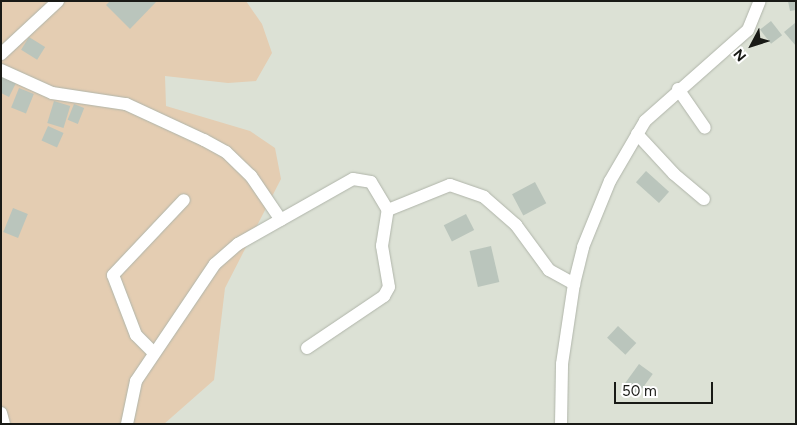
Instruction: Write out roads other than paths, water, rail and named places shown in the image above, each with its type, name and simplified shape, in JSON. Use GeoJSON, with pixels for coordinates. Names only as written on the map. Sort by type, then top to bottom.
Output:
{"type":"FeatureCollection","features":[{"type":"Feature","properties":{"kind":"street"},"geometry":{"type":"LineString","coordinates":[[1,54],[58,1]]}},
{"type":"Feature","properties":{"kind":"street"},"geometry":{"type":"LineString","coordinates":[[561,424],[562,364],[574,284],[598,209],[637,134],[678,89],[748,30],[760,1]]}},
{"type":"Feature","properties":{"kind":"street"},"geometry":{"type":"LineString","coordinates":[[1,70],[59,95],[126,104],[204,140],[226,152],[251,176],[281,220]]}},
{"type":"Feature","properties":{"kind":"street"},"geometry":{"type":"LineString","coordinates":[[678,89],[705,128]]}},
{"type":"Feature","properties":{"kind":"street"},"geometry":{"type":"LineString","coordinates":[[637,134],[674,174],[704,198]]}},
{"type":"Feature","properties":{"kind":"street"},"geometry":{"type":"LineString","coordinates":[[127,424],[131,390],[153,352],[215,264],[238,244],[353,179],[371,182],[388,210],[382,246],[388,287],[384,296],[307,348]]}},
{"type":"Feature","properties":{"kind":"street"},"geometry":{"type":"LineString","coordinates":[[388,210],[450,185],[473,192],[516,225],[549,270],[574,284]]}},
{"type":"Feature","properties":{"kind":"street"},"geometry":{"type":"LineString","coordinates":[[153,352],[136,335],[113,275],[184,200]]}},
{"type":"Feature","properties":{"kind":"street"},"geometry":{"type":"LineString","coordinates":[[1,414],[4,424]]}}]}
